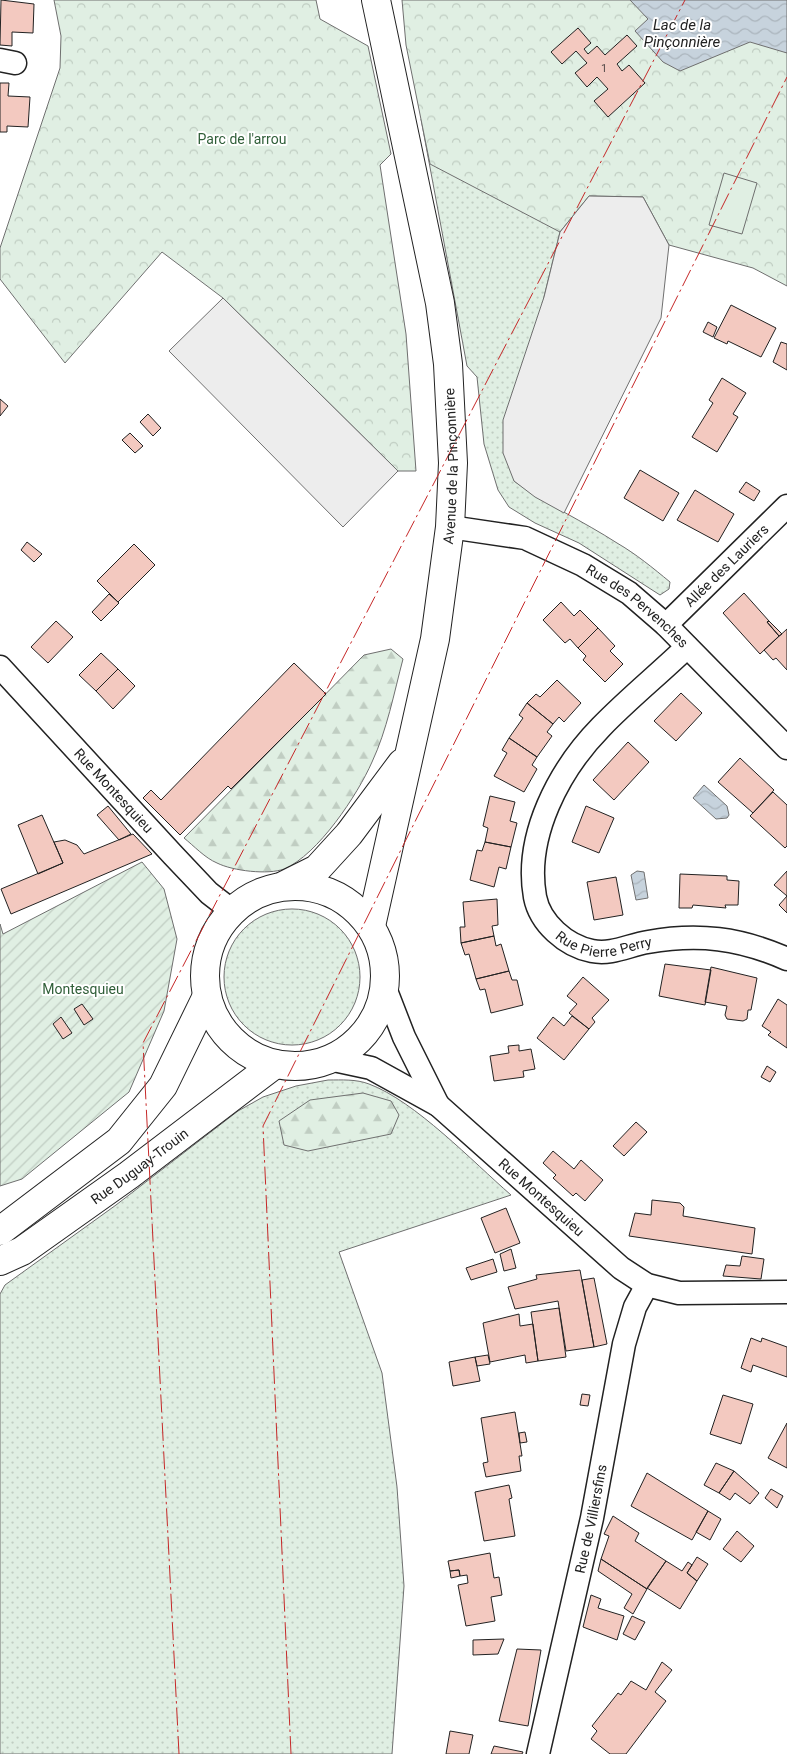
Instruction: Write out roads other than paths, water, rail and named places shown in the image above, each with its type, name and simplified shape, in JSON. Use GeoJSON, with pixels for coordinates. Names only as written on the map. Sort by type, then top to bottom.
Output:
{"type":"FeatureCollection","features":[{"type":"Feature","properties":{"kind":"main road","name":"Avenue de la Pinçonnière"},"geometry":{"type":"LineString","coordinates":[[371,926],[407,756],[435,639],[450,527],[453,463],[448,364],[440,303],[416,179],[376,0]]}},
{"type":"Feature","properties":{"kind":"main road","name":"Avenue de la Pinçonnière"},"geometry":{"type":"LineString","coordinates":[[285,885],[317,869],[349,834],[407,756]]}},
{"type":"Feature","properties":{"kind":"main road"},"geometry":{"type":"LineString","coordinates":[[285,885],[318,888],[348,902],[371,926],[380,945],[385,966],[384,988],[379,1009],[368,1029],[353,1045],[329,1059],[301,1066],[275,1064],[242,1049],[220,1026],[206,996],[204,965],[213,936],[231,910],[256,894],[285,885]]}},
{"type":"Feature","properties":{"kind":"main road"},"geometry":{"type":"LineString","coordinates":[[0,1231],[119,1141],[163,1086],[206,996]]}},
{"type":"Feature","properties":{"kind":"main road","name":"Rue Duguay-Trouin"},"geometry":{"type":"LineString","coordinates":[[0,1261],[30,1246],[129,1175],[275,1064]]}},
{"type":"Feature","properties":{"kind":"street","name":"Allée des Lauriers"},"geometry":{"type":"LineString","coordinates":[[666,625],[787,506]]}},
{"type":"Feature","properties":{"kind":"street","name":"Rue des Pervenches"},"geometry":{"type":"LineString","coordinates":[[450,527],[525,538],[583,565],[629,593],[666,625],[787,748]]}},
{"type":"Feature","properties":{"kind":"street","name":"Rue Pierre Perry"},"geometry":{"type":"LineString","coordinates":[[687,647],[600,727],[565,772],[546,810],[538,836],[533,885],[537,906],[546,921],[559,935],[573,944],[592,951],[612,952],[645,942],[683,937],[722,938],[766,950],[787,959]]}},
{"type":"Feature","properties":{"kind":"street","name":"Rue Montesquieu"},"geometry":{"type":"LineString","coordinates":[[0,667],[179,862],[209,893],[231,910]]}},
{"type":"Feature","properties":{"kind":"street","name":"Rue Montesquieu"},"geometry":{"type":"LineString","coordinates":[[384,988],[404,1037],[438,1105]]}},
{"type":"Feature","properties":{"kind":"street","name":"Rue Montesquieu"},"geometry":{"type":"LineString","coordinates":[[329,1059],[371,1068],[438,1105],[621,1268],[646,1285]]}},
{"type":"Feature","properties":{"kind":"street"},"geometry":{"type":"LineString","coordinates":[[646,1285],[680,1293],[787,1292]]}},
{"type":"Feature","properties":{"kind":"street","name":"Rue de Villiersfins"},"geometry":{"type":"LineString","coordinates":[[538,1754],[592,1518],[624,1344],[635,1307],[646,1285]]}},
{"type":"Feature","properties":{"kind":"water","name":"Lac de la Pinçonnière"},"geometry":{"type":"Polygon","coordinates":[[[630,0],[787,0],[787,53],[750,42],[680,71],[663,62],[635,31],[648,19],[630,0]]]}},
{"type":"Feature","properties":{"kind":"water"},"geometry":{"type":"Polygon","coordinates":[[[704,785],[727,806],[729,815],[727,818],[716,819],[693,798],[704,785]]]}},
{"type":"Feature","properties":{"kind":"water"},"geometry":{"type":"Polygon","coordinates":[[[637,871],[644,872],[648,898],[636,900],[631,875],[637,871]]]}},
{"type":"Feature","properties":{"kind":"park label","name":"Parc de l'arrou"},"geometry":{"type":"Point","coordinates":[242,139]}},
{"type":"Feature","properties":{"kind":"park label","name":"Montesquieu"},"geometry":{"type":"Point","coordinates":[83,989]}}]}
